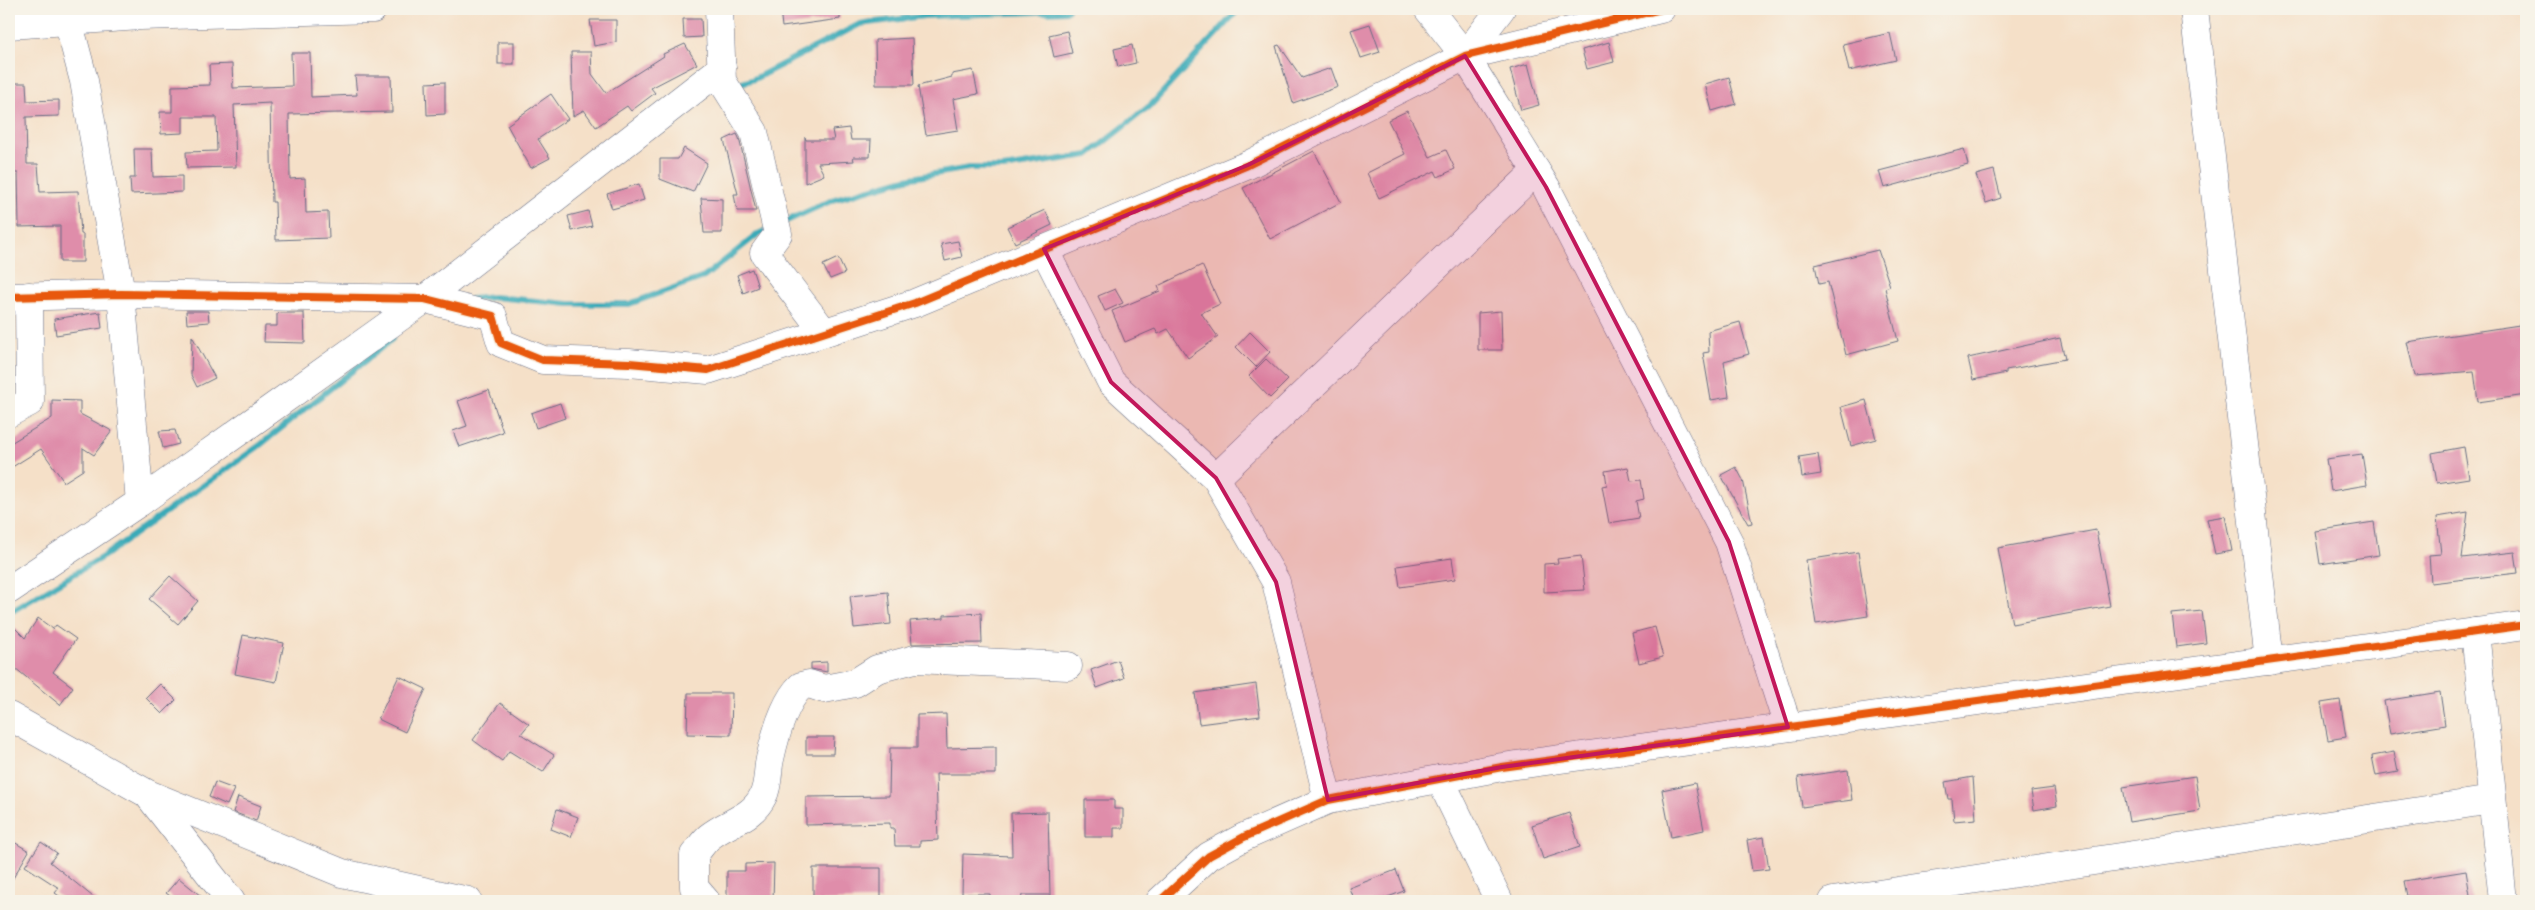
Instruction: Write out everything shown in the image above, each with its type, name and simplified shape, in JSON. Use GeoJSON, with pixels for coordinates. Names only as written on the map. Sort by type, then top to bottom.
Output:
{"type":"FeatureCollection","features":[{"type":"Feature","properties":{"kind":"street"},"geometry":{"type":"LineString","coordinates":[[9,24],[66,15],[140,12],[373,9]]}},
{"type":"Feature","properties":{"kind":"street"},"geometry":{"type":"LineString","coordinates":[[719,9],[722,81],[754,132],[778,234],[764,253],[824,332]]}},
{"type":"Feature","properties":{"kind":"street"},"geometry":{"type":"LineString","coordinates":[[1428,9],[1465,56],[1536,171],[1729,542],[1788,727]]}},
{"type":"Feature","properties":{"kind":"street"},"geometry":{"type":"LineString","coordinates":[[1465,56],[1501,9]]}},
{"type":"Feature","properties":{"kind":"street"},"geometry":{"type":"LineString","coordinates":[[9,413],[30,402],[19,297],[121,294],[425,299],[493,316],[501,343],[543,360],[629,363],[708,370],[915,302],[1248,165],[1465,56],[1661,9]]}},
{"type":"Feature","properties":{"kind":"street"},"geometry":{"type":"LineString","coordinates":[[2194,9],[2269,661]]}},
{"type":"Feature","properties":{"kind":"street"},"geometry":{"type":"LineString","coordinates":[[66,15],[84,81],[121,294],[140,502]]}},
{"type":"Feature","properties":{"kind":"street"},"geometry":{"type":"LineString","coordinates":[[9,590],[140,502],[425,299],[722,68]]}},
{"type":"Feature","properties":{"kind":"street"},"geometry":{"type":"LineString","coordinates":[[1216,478],[1536,171]]}},
{"type":"Feature","properties":{"kind":"street"},"geometry":{"type":"LineString","coordinates":[[1044,249],[1111,382],[1216,478],[1276,582],[1328,800]]}},
{"type":"Feature","properties":{"kind":"street"},"geometry":{"type":"LineString","coordinates":[[1160,901],[1209,856],[1244,837],[1328,800],[1502,767],[2526,625]]}},
{"type":"Feature","properties":{"kind":"street"},"geometry":{"type":"LineString","coordinates":[[2475,632],[2503,901]]}},
{"type":"Feature","properties":{"kind":"street"},"geometry":{"type":"LineString","coordinates":[[706,901],[694,888],[694,855],[709,837],[755,809],[763,796],[768,780],[769,760],[779,728],[789,704],[801,686],[809,684],[824,689],[855,684],[876,669],[915,659],[1068,666]]}},
{"type":"Feature","properties":{"kind":"street"},"geometry":{"type":"LineString","coordinates":[[9,716],[148,794],[342,873],[468,901]]}},
{"type":"Feature","properties":{"kind":"street"},"geometry":{"type":"LineString","coordinates":[[1440,779],[1499,901]]}},
{"type":"Feature","properties":{"kind":"street"},"geometry":{"type":"LineString","coordinates":[[148,794],[232,901]]}},
{"type":"Feature","properties":{"kind":"street"},"geometry":{"type":"LineString","coordinates":[[1833,901],[2492,800]]}},
{"type":"Feature","properties":{"kind":"highlighted area"},"geometry":{"type":"Polygon","coordinates":[[[1465,56],[1546,187],[1729,542],[1788,727],[1502,767],[1328,800],[1276,582],[1216,478],[1111,382],[1044,249],[1248,165],[1465,56]]]}},
{"type":"Feature","properties":{"kind":"building"},"geometry":{"type":"Polygon","coordinates":[[[780,9],[840,9],[840,19],[782,27],[780,9]]]}},
{"type":"Feature","properties":{"kind":"building"},"geometry":{"type":"Polygon","coordinates":[[[683,19],[701,19],[702,37],[684,38],[683,19]]]}},
{"type":"Feature","properties":{"kind":"building"},"geometry":{"type":"Polygon","coordinates":[[[590,20],[616,20],[616,42],[594,46],[590,20]]]}},
{"type":"Feature","properties":{"kind":"building"},"geometry":{"type":"Polygon","coordinates":[[[1370,24],[1380,52],[1361,58],[1351,30],[1370,24]]]}},
{"type":"Feature","properties":{"kind":"building"},"geometry":{"type":"Polygon","coordinates":[[[1067,31],[1072,53],[1054,57],[1049,35],[1067,31]]]}},
{"type":"Feature","properties":{"kind":"building"},"geometry":{"type":"Polygon","coordinates":[[[1890,33],[1896,60],[1849,71],[1843,44],[1890,33]]]}},
{"type":"Feature","properties":{"kind":"building"},"geometry":{"type":"Polygon","coordinates":[[[912,38],[914,85],[876,85],[875,40],[912,38]]]}},
{"type":"Feature","properties":{"kind":"building"},"geometry":{"type":"Polygon","coordinates":[[[498,42],[514,42],[514,64],[498,64],[498,42]]]}},
{"type":"Feature","properties":{"kind":"building"},"geometry":{"type":"Polygon","coordinates":[[[1609,42],[1614,62],[1587,69],[1582,50],[1609,42]]]}},
{"type":"Feature","properties":{"kind":"building"},"geometry":{"type":"Polygon","coordinates":[[[685,44],[697,64],[651,88],[655,93],[631,111],[627,106],[596,127],[584,110],[573,116],[571,52],[591,52],[592,74],[606,93],[664,56],[663,54],[685,44]]]}},
{"type":"Feature","properties":{"kind":"building"},"geometry":{"type":"Polygon","coordinates":[[[1132,45],[1136,63],[1118,67],[1114,49],[1132,45]]]}},
{"type":"Feature","properties":{"kind":"building"},"geometry":{"type":"Polygon","coordinates":[[[1279,45],[1302,78],[1331,68],[1338,87],[1293,103],[1276,46],[1279,45]]]}},
{"type":"Feature","properties":{"kind":"building"},"geometry":{"type":"Polygon","coordinates":[[[291,53],[310,53],[311,97],[357,95],[355,76],[391,76],[392,112],[289,114],[290,179],[305,178],[306,213],[328,212],[329,238],[276,240],[275,202],[272,202],[270,103],[234,105],[236,167],[187,168],[186,152],[217,151],[216,117],[183,117],[183,133],[161,134],[160,112],[172,112],[172,86],[210,85],[209,65],[232,64],[233,88],[292,86],[291,53]]]}},
{"type":"Feature","properties":{"kind":"building"},"geometry":{"type":"Polygon","coordinates":[[[1528,64],[1539,105],[1521,110],[1510,69],[1528,64]]]}},
{"type":"Feature","properties":{"kind":"building"},"geometry":{"type":"Polygon","coordinates":[[[973,70],[978,94],[953,99],[958,130],[926,135],[918,86],[952,77],[952,74],[973,70]]]}},
{"type":"Feature","properties":{"kind":"building"},"geometry":{"type":"Polygon","coordinates":[[[1729,77],[1736,104],[1712,111],[1705,84],[1729,77]]]}},
{"type":"Feature","properties":{"kind":"building"},"geometry":{"type":"Polygon","coordinates":[[[445,82],[445,114],[427,115],[426,83],[445,82]]]}},
{"type":"Feature","properties":{"kind":"building"},"geometry":{"type":"Polygon","coordinates":[[[9,83],[26,83],[27,101],[59,100],[59,116],[26,117],[27,164],[38,164],[40,192],[78,191],[81,234],[83,234],[83,262],[60,262],[60,226],[19,227],[18,173],[9,173],[9,83]]]}},
{"type":"Feature","properties":{"kind":"building"},"geometry":{"type":"Polygon","coordinates":[[[551,94],[568,119],[538,139],[550,158],[531,168],[507,125],[551,94]]]}},
{"type":"Feature","properties":{"kind":"building"},"geometry":{"type":"Polygon","coordinates":[[[1407,111],[1430,157],[1446,150],[1455,169],[1438,177],[1435,171],[1379,198],[1367,173],[1405,154],[1388,120],[1407,111]]]}},
{"type":"Feature","properties":{"kind":"building"},"geometry":{"type":"Polygon","coordinates":[[[849,128],[851,140],[871,140],[870,157],[853,157],[854,161],[818,163],[824,175],[805,183],[805,137],[806,140],[834,140],[832,130],[849,128]]]}},
{"type":"Feature","properties":{"kind":"building"},"geometry":{"type":"Polygon","coordinates":[[[737,134],[756,211],[737,211],[734,194],[738,194],[724,140],[737,134]]]}},
{"type":"Feature","properties":{"kind":"building"},"geometry":{"type":"Polygon","coordinates":[[[684,148],[707,163],[693,192],[660,179],[660,159],[678,159],[684,148]]]}},
{"type":"Feature","properties":{"kind":"building"},"geometry":{"type":"Polygon","coordinates":[[[134,149],[152,149],[153,177],[182,176],[182,192],[131,194],[130,178],[135,178],[134,149]]]}},
{"type":"Feature","properties":{"kind":"building"},"geometry":{"type":"Polygon","coordinates":[[[1964,149],[1968,165],[1884,188],[1879,171],[1964,149]]]}},
{"type":"Feature","properties":{"kind":"building"},"geometry":{"type":"Polygon","coordinates":[[[1314,151],[1341,202],[1270,239],[1243,188],[1314,151]]]}},
{"type":"Feature","properties":{"kind":"building"},"geometry":{"type":"Polygon","coordinates":[[[1994,170],[2001,198],[1986,203],[1976,175],[1994,170]]]}},
{"type":"Feature","properties":{"kind":"building"},"geometry":{"type":"Polygon","coordinates":[[[639,184],[644,200],[612,209],[607,194],[639,184]]]}},
{"type":"Feature","properties":{"kind":"building"},"geometry":{"type":"Polygon","coordinates":[[[701,198],[722,199],[722,233],[704,233],[701,198]]]}},
{"type":"Feature","properties":{"kind":"building"},"geometry":{"type":"Polygon","coordinates":[[[1045,210],[1052,225],[1015,243],[1007,227],[1045,210]]]}},
{"type":"Feature","properties":{"kind":"building"},"geometry":{"type":"Polygon","coordinates":[[[588,211],[592,226],[572,231],[568,216],[588,211]]]}},
{"type":"Feature","properties":{"kind":"building"},"geometry":{"type":"Polygon","coordinates":[[[958,241],[962,257],[945,261],[941,244],[958,241]]]}},
{"type":"Feature","properties":{"kind":"building"},"geometry":{"type":"Polygon","coordinates":[[[1878,250],[1890,286],[1885,288],[1898,341],[1846,355],[1828,282],[1819,284],[1815,265],[1878,250]]]}},
{"type":"Feature","properties":{"kind":"building"},"geometry":{"type":"Polygon","coordinates":[[[838,258],[845,273],[830,279],[823,265],[838,258]]]}},
{"type":"Feature","properties":{"kind":"building"},"geometry":{"type":"Polygon","coordinates":[[[1202,265],[1220,304],[1201,313],[1218,337],[1188,358],[1168,329],[1158,334],[1155,329],[1125,342],[1112,311],[1160,291],[1158,286],[1202,265]]]}},
{"type":"Feature","properties":{"kind":"building"},"geometry":{"type":"Polygon","coordinates":[[[752,269],[758,287],[743,293],[737,275],[752,269]]]}},
{"type":"Feature","properties":{"kind":"building"},"geometry":{"type":"Polygon","coordinates":[[[1115,289],[1123,303],[1105,311],[1098,296],[1115,289]]]}},
{"type":"Feature","properties":{"kind":"building"},"geometry":{"type":"Polygon","coordinates":[[[186,311],[208,311],[209,322],[187,324],[186,311]]]}},
{"type":"Feature","properties":{"kind":"building"},"geometry":{"type":"Polygon","coordinates":[[[1501,311],[1502,350],[1478,350],[1478,313],[1501,311]]]}},
{"type":"Feature","properties":{"kind":"building"},"geometry":{"type":"Polygon","coordinates":[[[100,312],[102,328],[56,335],[54,319],[100,312]]]}},
{"type":"Feature","properties":{"kind":"building"},"geometry":{"type":"Polygon","coordinates":[[[304,313],[305,343],[264,342],[265,326],[277,326],[277,314],[304,313]]]}},
{"type":"Feature","properties":{"kind":"building"},"geometry":{"type":"Polygon","coordinates":[[[1740,322],[1749,354],[1724,361],[1729,397],[1711,400],[1703,353],[1709,352],[1708,331],[1740,322]]]}},
{"type":"Feature","properties":{"kind":"building"},"geometry":{"type":"Polygon","coordinates":[[[2526,324],[2526,395],[2478,402],[2474,371],[2415,376],[2407,342],[2526,324]]]}},
{"type":"Feature","properties":{"kind":"building"},"geometry":{"type":"Polygon","coordinates":[[[1250,332],[1270,352],[1256,367],[1236,347],[1250,332]]]}},
{"type":"Feature","properties":{"kind":"building"},"geometry":{"type":"Polygon","coordinates":[[[192,336],[215,378],[197,387],[191,375],[192,336]]]}},
{"type":"Feature","properties":{"kind":"building"},"geometry":{"type":"Polygon","coordinates":[[[2060,338],[2065,359],[2006,370],[2006,373],[1973,380],[1968,358],[2060,338]]]}},
{"type":"Feature","properties":{"kind":"building"},"geometry":{"type":"Polygon","coordinates":[[[1266,359],[1288,380],[1270,398],[1249,376],[1266,359]]]}},
{"type":"Feature","properties":{"kind":"building"},"geometry":{"type":"Polygon","coordinates":[[[489,390],[503,432],[459,447],[453,431],[467,426],[458,401],[489,390]]]}},
{"type":"Feature","properties":{"kind":"building"},"geometry":{"type":"Polygon","coordinates":[[[52,400],[80,401],[80,414],[112,431],[94,455],[83,448],[83,470],[64,482],[41,449],[9,469],[9,444],[52,418],[52,400]]]}},
{"type":"Feature","properties":{"kind":"building"},"geometry":{"type":"Polygon","coordinates":[[[1866,400],[1876,439],[1851,446],[1841,407],[1866,400]]]}},
{"type":"Feature","properties":{"kind":"building"},"geometry":{"type":"Polygon","coordinates":[[[560,403],[565,418],[536,428],[531,413],[560,403]]]}},
{"type":"Feature","properties":{"kind":"building"},"geometry":{"type":"Polygon","coordinates":[[[175,430],[179,444],[163,448],[159,431],[175,430]]]}},
{"type":"Feature","properties":{"kind":"building"},"geometry":{"type":"Polygon","coordinates":[[[2464,447],[2469,478],[2437,483],[2432,453],[2464,447]]]}},
{"type":"Feature","properties":{"kind":"building"},"geometry":{"type":"Polygon","coordinates":[[[1818,454],[1821,474],[1802,477],[1799,457],[1818,454]]]}},
{"type":"Feature","properties":{"kind":"building"},"geometry":{"type":"Polygon","coordinates":[[[2362,454],[2367,485],[2331,491],[2326,459],[2362,454]]]}},
{"type":"Feature","properties":{"kind":"building"},"geometry":{"type":"Polygon","coordinates":[[[1628,467],[1631,481],[1641,480],[1644,499],[1636,501],[1639,518],[1609,523],[1602,486],[1607,485],[1605,471],[1628,467]]]}},
{"type":"Feature","properties":{"kind":"building"},"geometry":{"type":"Polygon","coordinates":[[[1736,467],[1743,480],[1752,523],[1748,524],[1721,475],[1736,467]]]}},
{"type":"Feature","properties":{"kind":"building"},"geometry":{"type":"Polygon","coordinates":[[[2468,512],[2462,558],[2515,552],[2518,573],[2431,583],[2429,555],[2441,554],[2437,517],[2468,512]]]}},
{"type":"Feature","properties":{"kind":"building"},"geometry":{"type":"Polygon","coordinates":[[[2225,516],[2232,551],[2215,554],[2207,519],[2225,516]]]}},
{"type":"Feature","properties":{"kind":"building"},"geometry":{"type":"Polygon","coordinates":[[[2374,522],[2379,555],[2320,564],[2315,531],[2374,522]]]}},
{"type":"Feature","properties":{"kind":"building"},"geometry":{"type":"Polygon","coordinates":[[[2096,530],[2110,606],[2012,624],[1998,548],[2096,530]]]}},
{"type":"Feature","properties":{"kind":"building"},"geometry":{"type":"Polygon","coordinates":[[[1858,552],[1868,616],[1816,624],[1806,560],[1858,552]]]}},
{"type":"Feature","properties":{"kind":"building"},"geometry":{"type":"Polygon","coordinates":[[[1581,556],[1585,590],[1544,592],[1544,564],[1558,563],[1557,559],[1581,556]]]}},
{"type":"Feature","properties":{"kind":"building"},"geometry":{"type":"Polygon","coordinates":[[[1452,558],[1455,579],[1400,587],[1397,566],[1452,558]]]}},
{"type":"Feature","properties":{"kind":"building"},"geometry":{"type":"Polygon","coordinates":[[[170,576],[198,601],[178,624],[149,599],[170,576]]]}},
{"type":"Feature","properties":{"kind":"building"},"geometry":{"type":"Polygon","coordinates":[[[888,592],[891,624],[854,628],[850,596],[888,592]]]}},
{"type":"Feature","properties":{"kind":"building"},"geometry":{"type":"Polygon","coordinates":[[[2202,611],[2206,643],[2176,647],[2172,614],[2202,611]]]}},
{"type":"Feature","properties":{"kind":"building"},"geometry":{"type":"Polygon","coordinates":[[[981,613],[982,643],[912,644],[910,621],[944,618],[944,615],[981,613]]]}},
{"type":"Feature","properties":{"kind":"building"},"geometry":{"type":"Polygon","coordinates":[[[38,618],[53,629],[56,625],[76,639],[53,672],[73,687],[60,705],[9,663],[9,622],[25,638],[38,618]]]}},
{"type":"Feature","properties":{"kind":"building"},"geometry":{"type":"Polygon","coordinates":[[[1655,627],[1663,657],[1639,663],[1632,633],[1655,627]]]}},
{"type":"Feature","properties":{"kind":"building"},"geometry":{"type":"Polygon","coordinates":[[[243,635],[284,643],[276,682],[235,674],[243,635]]]}},
{"type":"Feature","properties":{"kind":"building"},"geometry":{"type":"Polygon","coordinates":[[[1118,660],[1124,678],[1097,688],[1091,670],[1118,660]]]}},
{"type":"Feature","properties":{"kind":"building"},"geometry":{"type":"Polygon","coordinates":[[[827,662],[827,672],[811,669],[811,663],[827,662]]]}},
{"type":"Feature","properties":{"kind":"building"},"geometry":{"type":"Polygon","coordinates":[[[399,676],[426,689],[405,732],[378,719],[399,676]]]}},
{"type":"Feature","properties":{"kind":"building"},"geometry":{"type":"Polygon","coordinates":[[[160,684],[176,700],[162,714],[146,698],[160,684]]]}},
{"type":"Feature","properties":{"kind":"building"},"geometry":{"type":"Polygon","coordinates":[[[1256,684],[1260,716],[1199,724],[1195,693],[1256,684]]]}},
{"type":"Feature","properties":{"kind":"building"},"geometry":{"type":"Polygon","coordinates":[[[2440,692],[2445,725],[2390,734],[2384,701],[2440,692]]]}},
{"type":"Feature","properties":{"kind":"building"},"geometry":{"type":"Polygon","coordinates":[[[688,693],[732,693],[731,735],[687,734],[688,693]]]}},
{"type":"Feature","properties":{"kind":"building"},"geometry":{"type":"Polygon","coordinates":[[[2340,700],[2346,737],[2328,740],[2321,703],[2340,700]]]}},
{"type":"Feature","properties":{"kind":"building"},"geometry":{"type":"Polygon","coordinates":[[[500,703],[529,724],[521,734],[554,755],[543,772],[509,751],[502,761],[473,740],[500,703]]]}},
{"type":"Feature","properties":{"kind":"building"},"geometry":{"type":"Polygon","coordinates":[[[946,714],[947,748],[996,747],[996,774],[936,774],[938,840],[920,841],[920,846],[895,846],[894,828],[890,828],[890,823],[806,825],[806,797],[889,796],[890,748],[917,748],[917,715],[946,714]]]}},
{"type":"Feature","properties":{"kind":"building"},"geometry":{"type":"Polygon","coordinates":[[[806,737],[834,737],[833,754],[806,754],[806,737]]]}},
{"type":"Feature","properties":{"kind":"building"},"geometry":{"type":"Polygon","coordinates":[[[2394,752],[2398,772],[2376,776],[2372,756],[2394,752]]]}},
{"type":"Feature","properties":{"kind":"building"},"geometry":{"type":"Polygon","coordinates":[[[1848,770],[1852,800],[1802,807],[1798,777],[1848,770]]]}},
{"type":"Feature","properties":{"kind":"building"},"geometry":{"type":"Polygon","coordinates":[[[2195,776],[2200,811],[2129,822],[2123,787],[2195,776]]]}},
{"type":"Feature","properties":{"kind":"building"},"geometry":{"type":"Polygon","coordinates":[[[1973,777],[1976,819],[1954,821],[1952,799],[1948,799],[1945,782],[1973,777]]]}},
{"type":"Feature","properties":{"kind":"building"},"geometry":{"type":"Polygon","coordinates":[[[215,782],[234,789],[227,805],[209,797],[215,782]]]}},
{"type":"Feature","properties":{"kind":"building"},"geometry":{"type":"Polygon","coordinates":[[[1695,783],[1704,830],[1671,837],[1662,790],[1695,783]]]}},
{"type":"Feature","properties":{"kind":"building"},"geometry":{"type":"Polygon","coordinates":[[[2054,788],[2057,806],[2034,810],[2031,791],[2054,788]]]}},
{"type":"Feature","properties":{"kind":"building"},"geometry":{"type":"Polygon","coordinates":[[[238,797],[261,806],[256,821],[233,812],[238,797]]]}},
{"type":"Feature","properties":{"kind":"building"},"geometry":{"type":"Polygon","coordinates":[[[1085,800],[1114,800],[1114,809],[1123,809],[1123,828],[1114,828],[1114,837],[1085,837],[1085,800]]]}},
{"type":"Feature","properties":{"kind":"building"},"geometry":{"type":"Polygon","coordinates":[[[557,809],[578,817],[571,837],[551,829],[557,809]]]}},
{"type":"Feature","properties":{"kind":"building"},"geometry":{"type":"Polygon","coordinates":[[[1048,812],[1050,895],[1022,895],[1021,901],[990,901],[990,894],[962,894],[963,854],[1012,856],[1011,813],[1048,812]]]}},
{"type":"Feature","properties":{"kind":"building"},"geometry":{"type":"Polygon","coordinates":[[[1569,813],[1580,847],[1543,859],[1532,825],[1569,813]]]}},
{"type":"Feature","properties":{"kind":"building"},"geometry":{"type":"Polygon","coordinates":[[[1764,837],[1769,869],[1752,871],[1747,840],[1764,837]]]}},
{"type":"Feature","properties":{"kind":"building"},"geometry":{"type":"Polygon","coordinates":[[[9,839],[29,851],[9,885],[9,839]]]}},
{"type":"Feature","properties":{"kind":"building"},"geometry":{"type":"Polygon","coordinates":[[[41,842],[57,853],[50,862],[98,901],[66,901],[55,893],[59,888],[25,866],[41,842]]]}},
{"type":"Feature","properties":{"kind":"building"},"geometry":{"type":"Polygon","coordinates":[[[774,863],[773,901],[727,901],[727,871],[745,871],[745,864],[774,863]]]}},
{"type":"Feature","properties":{"kind":"building"},"geometry":{"type":"Polygon","coordinates":[[[813,868],[881,868],[881,900],[813,901],[813,868]]]}},
{"type":"Feature","properties":{"kind":"building"},"geometry":{"type":"Polygon","coordinates":[[[1396,870],[1404,891],[1377,901],[1354,901],[1349,888],[1396,870]]]}},
{"type":"Feature","properties":{"kind":"building"},"geometry":{"type":"Polygon","coordinates":[[[2466,871],[2471,901],[2408,901],[2404,881],[2466,871]]]}},
{"type":"Feature","properties":{"kind":"building"},"geometry":{"type":"Polygon","coordinates":[[[179,878],[207,901],[177,901],[166,893],[179,878]]]}},
{"type":"Feature","properties":{"kind":"waterway"},"geometry":{"type":"LineString","coordinates":[[733,86],[754,79],[860,24],[924,16],[1066,11],[1068,9]]}},
{"type":"Feature","properties":{"kind":"waterway"},"geometry":{"type":"LineString","coordinates":[[782,223],[835,199],[906,179],[969,168],[1003,168],[1088,155],[1152,104],[1239,9]]}},
{"type":"Feature","properties":{"kind":"waterway"},"geometry":{"type":"LineString","coordinates":[[472,299],[494,297],[569,304],[629,304],[704,277],[758,234],[771,228]]}},
{"type":"Feature","properties":{"kind":"waterway"},"geometry":{"type":"LineString","coordinates":[[9,613],[104,556],[259,446],[392,339]]}},
{"type":"Feature","properties":{"kind":"cycle path"},"geometry":{"type":"LineString","coordinates":[[9,297],[121,294],[425,299],[493,316],[501,343],[543,360],[629,363],[708,370],[915,303],[1248,165],[1465,56],[1661,9]]}},
{"type":"Feature","properties":{"kind":"cycle path"},"geometry":{"type":"LineString","coordinates":[[1160,901],[1209,856],[1244,837],[1328,800],[1502,767],[2526,625]]}}]}
